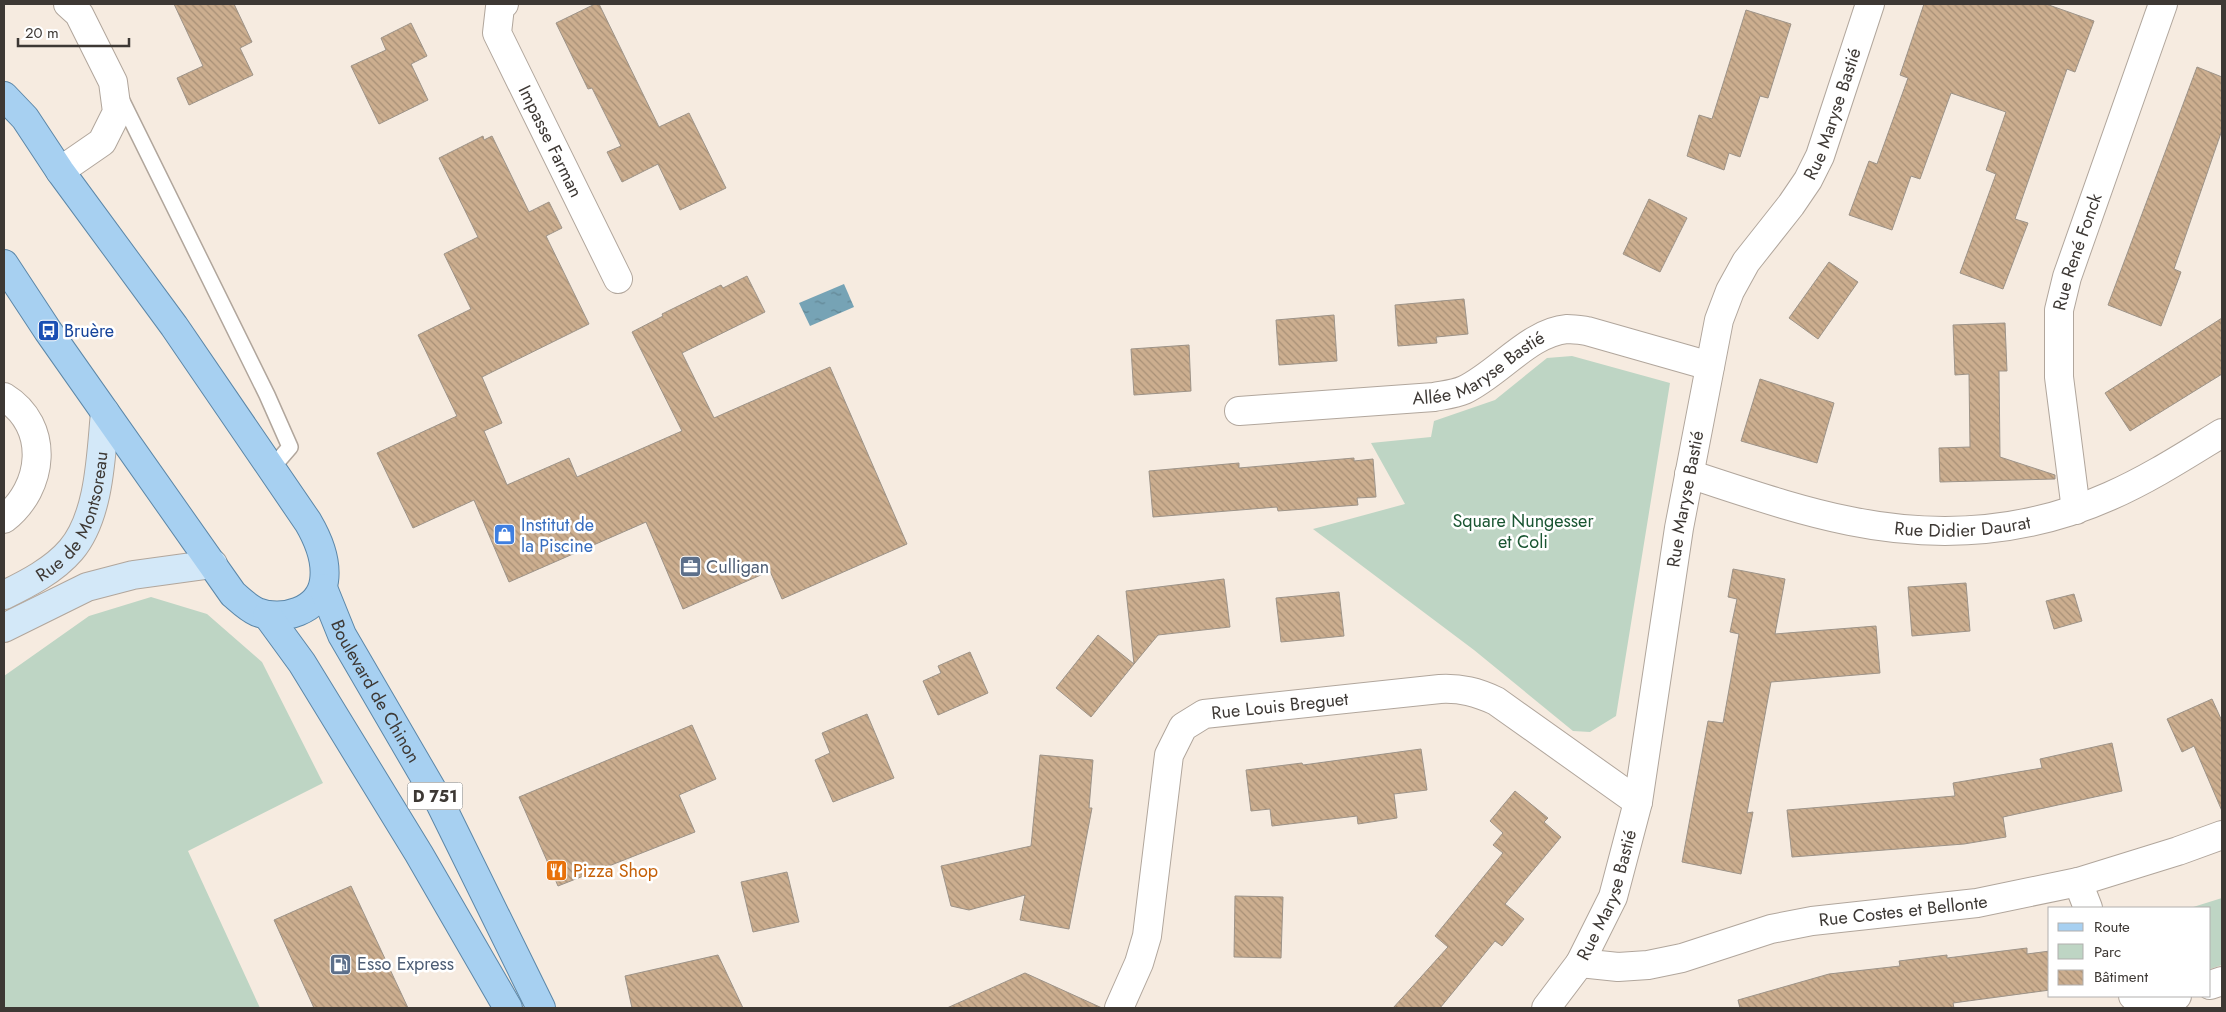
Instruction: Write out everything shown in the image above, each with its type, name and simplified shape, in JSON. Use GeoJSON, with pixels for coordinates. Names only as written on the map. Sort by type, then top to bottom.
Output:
{"type":"FeatureCollection","features":[{"type":"Feature","properties":{"kind":"main road"},"geometry":{"type":"LineString","coordinates":[[4,96],[25,118],[60,171],[174,326],[315,535],[323,558],[324,580],[322,588],[313,602],[304,609],[282,616],[267,615],[255,611],[232,594],[4,264]]}},
{"type":"Feature","properties":{"kind":"main road","name":"Boulevard de Chinon"},"geometry":{"type":"LineString","coordinates":[[322,588],[342,635],[441,805],[540,1008]]}},
{"type":"Feature","properties":{"kind":"main road","name":"D 751"},"geometry":{"type":"LineString","coordinates":[[267,615],[302,664],[419,854],[508,1008]]}},
{"type":"Feature","properties":{"kind":"street"},"geometry":{"type":"LineString","coordinates":[[60,171],[102,142],[117,112],[113,82],[79,14],[68,4]]}},
{"type":"Feature","properties":{"kind":"street","name":"Impasse Farman"},"geometry":{"type":"LineString","coordinates":[[504,4],[500,7],[497,33],[618,280]]}},
{"type":"Feature","properties":{"kind":"street","name":"Rue Maryse Bastié"},"geometry":{"type":"LineString","coordinates":[[1546,1008],[1580,963],[1614,897],[1638,802],[1679,528],[1719,320],[1730,291],[1746,262],[1808,180],[1820,156],[1870,4]]}},
{"type":"Feature","properties":{"kind":"street","name":"Rue René Fonck"},"geometry":{"type":"LineString","coordinates":[[2076,510],[2059,377],[2060,310],[2066,277],[2163,4]]}},
{"type":"Feature","properties":{"kind":"street","name":"Allée Maryse Bastié"},"geometry":{"type":"LineString","coordinates":[[1239,410],[1434,397],[1451,394],[1477,383],[1538,340],[1554,332],[1568,329],[1587,331],[1710,366]]}},
{"type":"Feature","properties":{"kind":"street"},"geometry":{"type":"LineString","coordinates":[[4,397],[20,410],[29,423],[37,454],[32,484],[15,510],[4,519]]}},
{"type":"Feature","properties":{"kind":"street","name":"Rue de Montsoreau"},"geometry":{"type":"LineString","coordinates":[[4,594],[56,564],[72,549],[82,532],[92,508],[100,466],[105,412]]}},
{"type":"Feature","properties":{"kind":"street","name":"Rue Didier Daurat"},"geometry":{"type":"LineString","coordinates":[[1689,474],[1848,521],[1925,531],[1984,530],[2017,526],[2076,510],[2146,478],[2222,433]]}},
{"type":"Feature","properties":{"kind":"street","name":"Rue de Montsoreau"},"geometry":{"type":"LineString","coordinates":[[4,628],[87,587],[133,575],[212,564]]}},
{"type":"Feature","properties":{"kind":"street","name":"Rue Louis Breguet"},"geometry":{"type":"LineString","coordinates":[[1119,1008],[1147,936],[1169,755],[1183,727],[1204,714],[1457,688],[1476,692],[1496,701],[1638,802]]}},
{"type":"Feature","properties":{"kind":"street","name":"Rue Costes et Bellonte"},"geometry":{"type":"LineString","coordinates":[[1580,963],[1618,967],[1648,965],[1682,958],[1771,928],[1804,922],[1977,903],[2078,882],[2178,851],[2222,835]]}},
{"type":"Feature","properties":{"kind":"street"},"geometry":{"type":"LineString","coordinates":[[2078,882],[2088,907]]}},
{"type":"Feature","properties":{"kind":"street"},"geometry":{"type":"LineString","coordinates":[[2134,997],[2152,1002],[2173,997]]}},
{"type":"Feature","properties":{"kind":"lane"},"geometry":{"type":"LineString","coordinates":[[113,82],[267,395],[290,447],[271,469]]}},
{"type":"Feature","properties":{"kind":"green space","name":"Square Nungesser et Coli"},"geometry":{"type":"Polygon","coordinates":[[[1572,356],[1670,383],[1616,716],[1590,732],[1573,731],[1474,650],[1313,529],[1405,504],[1371,443],[1431,437],[1434,421],[1495,400],[1547,358],[1572,356]]]}},
{"type":"Feature","properties":{"kind":"green space"},"geometry":{"type":"Polygon","coordinates":[[[151,597],[207,614],[262,662],[323,783],[188,851],[260,1008],[4,1008],[4,676],[89,616],[151,597]]]}},
{"type":"Feature","properties":{"kind":"green space"},"geometry":{"type":"Polygon","coordinates":[[[2222,898],[2222,965],[2211,969],[2211,907],[2193,907],[2222,898]]]}},
{"type":"Feature","properties":{"kind":"water"},"geometry":{"type":"Polygon","coordinates":[[[844,284],[854,307],[810,326],[799,303],[844,284]]]}},
{"type":"Feature","properties":{"kind":"building"},"geometry":{"type":"Polygon","coordinates":[[[174,4],[234,4],[252,42],[240,48],[253,75],[189,105],[177,78],[203,66],[174,4]]]}},
{"type":"Feature","properties":{"kind":"building"},"geometry":{"type":"Polygon","coordinates":[[[595,4],[599,4],[659,127],[689,113],[726,188],[680,210],[658,164],[622,182],[607,152],[621,146],[592,88],[588,89],[556,23],[595,4]]]}},
{"type":"Feature","properties":{"kind":"building"},"geometry":{"type":"Polygon","coordinates":[[[1924,4],[2046,4],[2094,21],[2075,72],[2067,69],[2015,219],[2028,223],[2003,289],[1960,273],[1996,174],[1986,170],[2006,112],[1951,93],[1920,179],[1911,176],[1892,230],[1849,215],[1869,161],[1877,164],[1908,78],[1900,75],[1924,4]]]}},
{"type":"Feature","properties":{"kind":"building"},"geometry":{"type":"Polygon","coordinates":[[[1746,10],[1791,24],[1768,98],[1760,96],[1740,157],[1729,153],[1724,170],[1687,156],[1699,115],[1712,119],[1746,10]]]}},
{"type":"Feature","properties":{"kind":"building"},"geometry":{"type":"Polygon","coordinates":[[[411,23],[427,56],[411,64],[428,100],[379,124],[351,66],[386,50],[381,38],[411,23]]]}},
{"type":"Feature","properties":{"kind":"building"},"geometry":{"type":"Polygon","coordinates":[[[2197,67],[2222,77],[2222,130],[2174,269],[2181,272],[2161,326],[2108,305],[2197,67]]]}},
{"type":"Feature","properties":{"kind":"building"},"geometry":{"type":"Polygon","coordinates":[[[483,136],[484,140],[492,136],[529,212],[549,202],[562,228],[546,236],[589,324],[482,377],[502,423],[484,431],[507,485],[569,458],[577,477],[682,431],[632,332],[663,316],[662,314],[721,285],[723,288],[747,276],[765,312],[682,353],[714,418],[830,367],[907,544],[782,599],[770,571],[683,609],[646,522],[509,582],[474,500],[413,528],[377,453],[457,416],[418,335],[471,309],[444,254],[478,237],[439,158],[483,136]]]}},
{"type":"Feature","properties":{"kind":"building"},"geometry":{"type":"Polygon","coordinates":[[[1649,199],[1687,218],[1660,272],[1623,254],[1649,199]]]}},
{"type":"Feature","properties":{"kind":"building"},"geometry":{"type":"Polygon","coordinates":[[[1829,262],[1858,282],[1818,339],[1789,318],[1829,262]]]}},
{"type":"Feature","properties":{"kind":"building"},"geometry":{"type":"Polygon","coordinates":[[[1464,299],[1468,334],[1436,337],[1437,343],[1398,346],[1395,305],[1464,299]]]}},
{"type":"Feature","properties":{"kind":"building"},"geometry":{"type":"Polygon","coordinates":[[[1334,315],[1337,361],[1279,365],[1276,320],[1334,315]]]}},
{"type":"Feature","properties":{"kind":"building"},"geometry":{"type":"Polygon","coordinates":[[[2222,318],[2222,374],[2130,431],[2105,393],[2222,318]]]}},
{"type":"Feature","properties":{"kind":"building"},"geometry":{"type":"Polygon","coordinates":[[[2005,323],[2007,371],[1999,371],[2000,457],[2055,475],[2055,479],[1940,482],[1939,448],[1970,447],[1969,374],[1955,375],[1953,325],[2005,323]]]}},
{"type":"Feature","properties":{"kind":"building"},"geometry":{"type":"Polygon","coordinates":[[[1189,345],[1191,391],[1134,395],[1131,349],[1189,345]]]}},
{"type":"Feature","properties":{"kind":"building"},"geometry":{"type":"Polygon","coordinates":[[[1760,379],[1834,403],[1817,463],[1741,441],[1760,379]]]}},
{"type":"Feature","properties":{"kind":"building"},"geometry":{"type":"Polygon","coordinates":[[[1354,458],[1354,461],[1373,459],[1376,497],[1357,498],[1358,505],[1278,511],[1277,507],[1153,517],[1149,471],[1239,463],[1239,468],[1354,458]]]}},
{"type":"Feature","properties":{"kind":"building"},"geometry":{"type":"Polygon","coordinates":[[[1733,569],[1785,579],[1775,634],[1876,626],[1880,673],[1771,682],[1747,813],[1753,812],[1741,874],[1682,862],[1708,721],[1723,723],[1739,634],[1730,632],[1737,599],[1728,597],[1733,569]]]}},
{"type":"Feature","properties":{"kind":"building"},"geometry":{"type":"Polygon","coordinates":[[[1224,579],[1230,627],[1158,635],[1134,664],[1126,591],[1224,579]]]}},
{"type":"Feature","properties":{"kind":"building"},"geometry":{"type":"Polygon","coordinates":[[[1966,583],[1970,631],[1912,636],[1908,587],[1966,583]]]}},
{"type":"Feature","properties":{"kind":"building"},"geometry":{"type":"Polygon","coordinates":[[[1339,592],[1344,636],[1281,642],[1276,598],[1339,592]]]}},
{"type":"Feature","properties":{"kind":"building"},"geometry":{"type":"Polygon","coordinates":[[[2074,594],[2082,621],[2054,629],[2046,601],[2074,594]]]}},
{"type":"Feature","properties":{"kind":"building"},"geometry":{"type":"Polygon","coordinates":[[[1098,635],[1134,664],[1091,717],[1056,688],[1098,635]]]}},
{"type":"Feature","properties":{"kind":"building"},"geometry":{"type":"Polygon","coordinates":[[[970,652],[988,693],[938,715],[923,681],[941,673],[938,666],[970,652]]]}},
{"type":"Feature","properties":{"kind":"building"},"geometry":{"type":"Polygon","coordinates":[[[2212,699],[2222,721],[2222,811],[2194,746],[2182,752],[2167,719],[2212,699]]]}},
{"type":"Feature","properties":{"kind":"building"},"geometry":{"type":"Polygon","coordinates":[[[867,714],[894,778],[833,802],[815,760],[830,753],[822,733],[867,714]]]}},
{"type":"Feature","properties":{"kind":"building"},"geometry":{"type":"Polygon","coordinates":[[[692,725],[716,779],[679,795],[695,832],[558,886],[519,797],[692,725]]]}},
{"type":"Feature","properties":{"kind":"building"},"geometry":{"type":"Polygon","coordinates":[[[2112,743],[2122,791],[2003,817],[2006,837],[1964,844],[1792,857],[1787,810],[1955,796],[1953,783],[2042,768],[2040,759],[2112,743]]]}},
{"type":"Feature","properties":{"kind":"building"},"geometry":{"type":"Polygon","coordinates":[[[1421,749],[1427,790],[1394,794],[1397,818],[1358,824],[1357,816],[1272,826],[1270,809],[1251,811],[1246,770],[1302,763],[1303,765],[1421,749]]]}},
{"type":"Feature","properties":{"kind":"building"},"geometry":{"type":"Polygon","coordinates":[[[1040,755],[1093,760],[1089,808],[1092,808],[1069,929],[1020,920],[1025,895],[969,910],[951,906],[941,866],[1031,846],[1040,755]]]}},
{"type":"Feature","properties":{"kind":"building"},"geometry":{"type":"Polygon","coordinates":[[[1515,791],[1548,818],[1544,822],[1561,837],[1505,904],[1524,919],[1502,946],[1495,941],[1440,1008],[1393,1008],[1448,947],[1435,936],[1503,853],[1493,845],[1503,833],[1490,821],[1515,791]]]}},
{"type":"Feature","properties":{"kind":"building"},"geometry":{"type":"Polygon","coordinates":[[[787,872],[799,922],[753,932],[741,882],[787,872]]]}},
{"type":"Feature","properties":{"kind":"building","name":"Esso Express"},"geometry":{"type":"Polygon","coordinates":[[[351,886],[408,1008],[314,1008],[274,920],[351,886]]]}},
{"type":"Feature","properties":{"kind":"building"},"geometry":{"type":"Polygon","coordinates":[[[1235,896],[1283,897],[1281,958],[1234,957],[1235,896]]]}},
{"type":"Feature","properties":{"kind":"building"},"geometry":{"type":"Polygon","coordinates":[[[2027,948],[2027,954],[2048,951],[2048,990],[1953,1003],[1954,1008],[1740,1008],[1738,1000],[1829,974],[1900,966],[1899,961],[1947,955],[1947,958],[2027,948]]]}},
{"type":"Feature","properties":{"kind":"building"},"geometry":{"type":"Polygon","coordinates":[[[718,955],[743,1008],[632,1008],[625,976],[718,955]]]}},
{"type":"Feature","properties":{"kind":"building"},"geometry":{"type":"Polygon","coordinates":[[[1025,973],[1102,1008],[947,1008],[1025,973]]]}},
{"type":"Feature","properties":{"kind":"place","name":"Bruère"},"geometry":{"type":"Point","coordinates":[48,331]}},
{"type":"Feature","properties":{"kind":"place","name":"Institut de la Piscine"},"geometry":{"type":"Point","coordinates":[505,535]}},
{"type":"Feature","properties":{"kind":"place","name":"Culligan"},"geometry":{"type":"Point","coordinates":[690,567]}},
{"type":"Feature","properties":{"kind":"place","name":"Pizza Shop"},"geometry":{"type":"Point","coordinates":[557,871]}},
{"type":"Feature","properties":{"kind":"place","name":"Esso Express"},"geometry":{"type":"Point","coordinates":[341,964]}}]}
